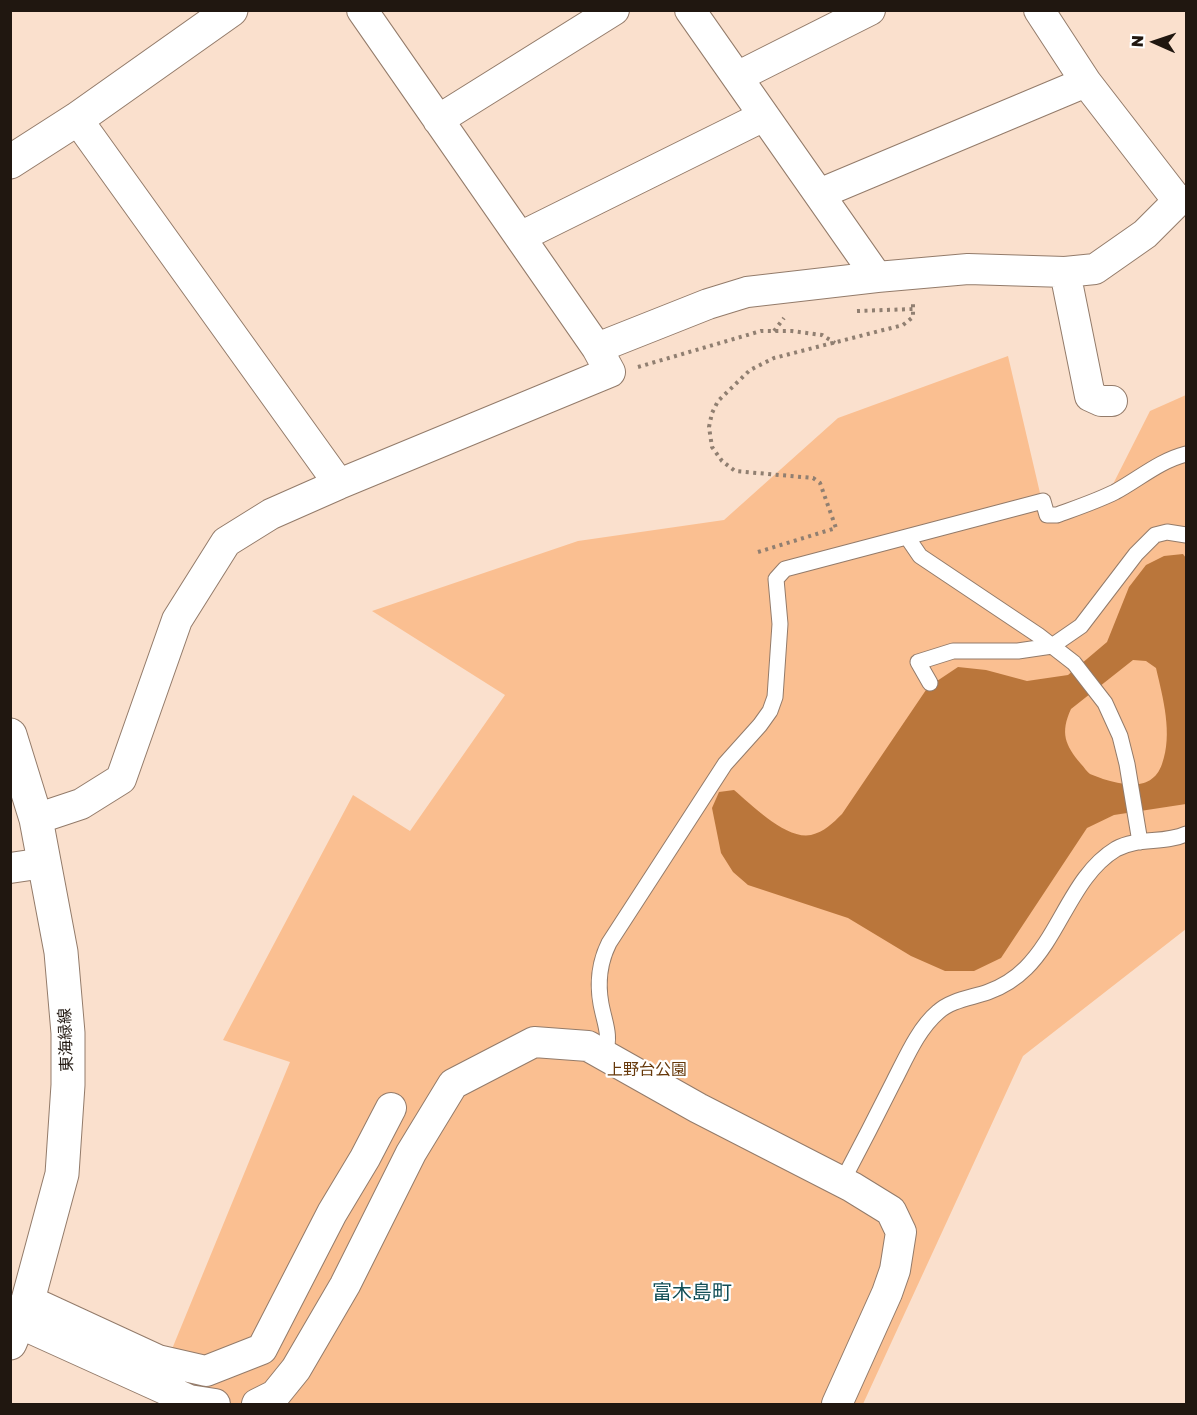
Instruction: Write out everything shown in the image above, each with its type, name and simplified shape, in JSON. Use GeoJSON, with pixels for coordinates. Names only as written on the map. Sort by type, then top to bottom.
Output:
{"type":"FeatureCollection","features":[{"type":"Feature","properties":{"kind":"main road"},"geometry":{"type":"LineString","coordinates":[[10,162],[76,119],[231,10]]}},
{"type":"Feature","properties":{"kind":"main road","name":"東海緑線"},"geometry":{"type":"LineString","coordinates":[[10,735],[36,819],[62,952],[68,1033],[68,1085],[62,1174],[19,1322]]}},
{"type":"Feature","properties":{"kind":"street"},"geometry":{"type":"LineString","coordinates":[[362,10],[604,360]]}},
{"type":"Feature","properties":{"kind":"street"},"geometry":{"type":"LineString","coordinates":[[438,120],[614,10]]}},
{"type":"Feature","properties":{"kind":"street"},"geometry":{"type":"LineString","coordinates":[[690,10],[877,277]]}},
{"type":"Feature","properties":{"kind":"street"},"geometry":{"type":"LineString","coordinates":[[737,77],[870,10]]}},
{"type":"Feature","properties":{"kind":"street"},"geometry":{"type":"LineString","coordinates":[[36,819],[81,804],[121,778],[177,620],[226,542],[271,514],[604,360],[708,304],[747,292],[877,277],[968,269],[1065,272],[1095,269],[1145,234],[1182,200],[1086,82],[1039,10]]}},
{"type":"Feature","properties":{"kind":"street"},"geometry":{"type":"LineString","coordinates":[[819,195],[1086,82]]}},
{"type":"Feature","properties":{"kind":"street"},"geometry":{"type":"LineString","coordinates":[[520,237],[764,116]]}},
{"type":"Feature","properties":{"kind":"street"},"geometry":{"type":"LineString","coordinates":[[76,119],[339,484]]}},
{"type":"Feature","properties":{"kind":"street"},"geometry":{"type":"LineString","coordinates":[[1065,272],[1090,396],[1101,401],[1112,401]]}},
{"type":"Feature","properties":{"kind":"street"},"geometry":{"type":"LineString","coordinates":[[10,868],[44,863]]}},
{"type":"Feature","properties":{"kind":"street"},"geometry":{"type":"LineString","coordinates":[[257,1404],[274,1395],[297,1369],[345,1285],[411,1153],[453,1084],[534,1042],[588,1046],[698,1108],[842,1182],[891,1211],[901,1232],[895,1270],[837,1404]]}},
{"type":"Feature","properties":{"kind":"street"},"geometry":{"type":"LineString","coordinates":[[19,1322],[206,1371],[262,1349],[332,1213],[365,1158],[391,1108]]}},
{"type":"Feature","properties":{"kind":"street"},"geometry":{"type":"LineString","coordinates":[[19,1322],[189,1400],[215,1404]]}},
{"type":"Feature","properties":{"kind":"lane"},"geometry":{"type":"LineString","coordinates":[[604,1055],[609,1041],[599,978],[602,956],[725,764],[760,725],[772,704],[775,697],[780,624],[776,579],[785,569],[1043,501],[1047,515],[1057,515],[1115,491],[1150,469],[1186,454]]}},
{"type":"Feature","properties":{"kind":"lane"},"geometry":{"type":"LineString","coordinates":[[930,683],[918,662],[953,651],[1018,651],[1052,646],[1081,626],[1136,554],[1155,535],[1167,532],[1186,535]]}},
{"type":"Feature","properties":{"kind":"lane"},"geometry":{"type":"LineString","coordinates":[[907,537],[920,556],[1074,663],[1105,704],[1115,724],[1127,764],[1140,837]]}},
{"type":"Feature","properties":{"kind":"lane"},"geometry":{"type":"LineString","coordinates":[[842,1182],[908,1055],[938,1012],[954,1002],[1002,986],[1027,967],[1053,932],[1086,878],[1101,860],[1140,837],[1161,841],[1186,834]]}},
{"type":"Feature","properties":{"kind":"path"},"geometry":{"type":"LineString","coordinates":[[758,552],[836,528],[820,483],[813,478],[735,471],[722,461],[712,447],[709,427],[712,412],[718,401],[750,370],[774,358],[903,325],[913,317],[914,274]]}},
{"type":"Feature","properties":{"kind":"path"},"geometry":{"type":"LineString","coordinates":[[849,312],[913,309]]}},
{"type":"Feature","properties":{"kind":"path"},"geometry":{"type":"LineString","coordinates":[[773,331],[786,316]]}},
{"type":"Feature","properties":{"kind":"path"},"geometry":{"type":"LineString","coordinates":[[604,360],[624,371],[761,331],[792,330],[822,335],[835,343]]}},
{"type":"Feature","properties":{"kind":"green space","name":"上野台公園"},"geometry":{"type":"Polygon","coordinates":[[[1008,356],[1047,523],[1106,498],[1150,411],[1186,395],[1186,929],[1023,1056],[863,1404],[219,1404],[172,1349],[290,1062],[223,1040],[353,795],[410,831],[505,695],[372,611],[578,541],[724,520],[838,418],[1008,356]]]}},
{"type":"Feature","properties":{"kind":"shaded area"},"geometry":{"type":"Polygon","coordinates":[[[1183,554],[1186,558],[1186,804],[1114,815],[1087,828],[1001,958],[974,971],[945,971],[911,956],[848,918],[748,885],[733,872],[721,853],[712,808],[719,792],[734,790],[770,820],[791,832],[811,835],[820,832],[842,814],[928,687],[958,667],[986,670],[1027,681],[1068,675],[1107,642],[1129,587],[1146,565],[1164,556],[1183,554]],[[1133,660],[1071,709],[1065,732],[1068,745],[1090,774],[1111,781],[1137,784],[1152,779],[1158,773],[1167,741],[1166,716],[1156,668],[1146,661],[1133,660]]]}},
{"type":"Feature","properties":{"kind":"district","name":"富木島町"},"geometry":{"type":"Point","coordinates":[692,1293]}}]}
